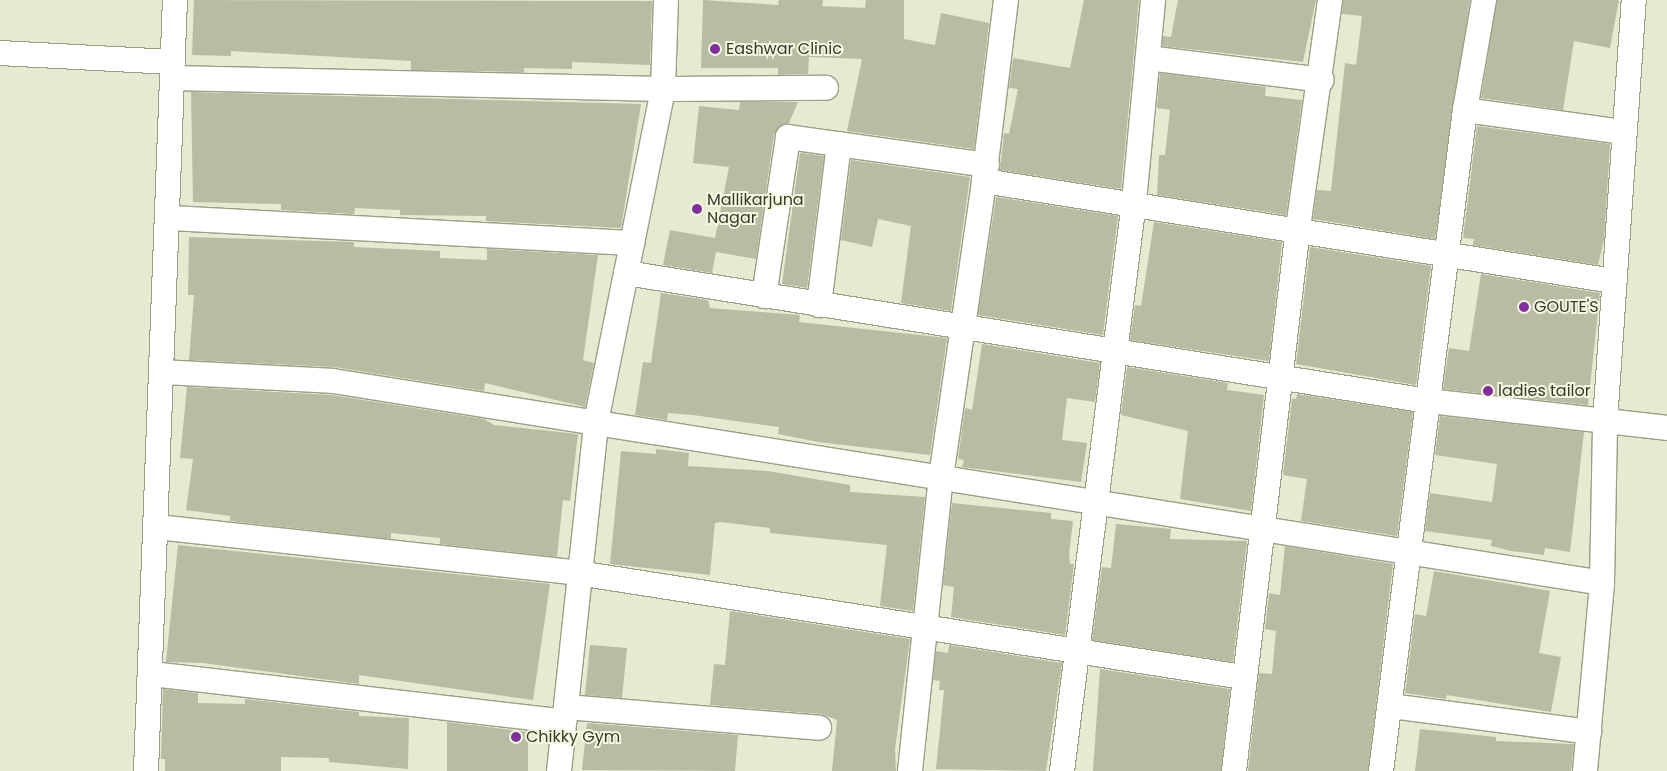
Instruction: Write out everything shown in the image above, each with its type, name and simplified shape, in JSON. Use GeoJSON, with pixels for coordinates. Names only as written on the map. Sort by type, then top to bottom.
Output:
{"type":"FeatureCollection","features":[{"type":"Feature","properties":{"kind":"street"},"geometry":{"type":"LineString","coordinates":[[146,771],[152,674],[175,0]]}},
{"type":"Feature","properties":{"kind":"street"},"geometry":{"type":"LineString","coordinates":[[559,771],[578,573],[596,422],[663,89],[666,0]]}},
{"type":"Feature","properties":{"kind":"street"},"geometry":{"type":"LineString","coordinates":[[910,771],[941,476],[961,325],[986,173],[1006,0]]}},
{"type":"Feature","properties":{"kind":"street"},"geometry":{"type":"LineString","coordinates":[[1062,771],[1093,500],[1134,202],[1153,0]]}},
{"type":"Feature","properties":{"kind":"street"},"geometry":{"type":"LineString","coordinates":[[1234,771],[1243,677],[1298,228],[1322,80],[1330,0]]}},
{"type":"Feature","properties":{"kind":"street"},"geometry":{"type":"LineString","coordinates":[[1381,771],[1428,401],[1450,253],[1465,110],[1484,0]]}},
{"type":"Feature","properties":{"kind":"street"},"geometry":{"type":"LineString","coordinates":[[1585,771],[1602,582],[1605,422],[1613,281],[1634,0]]}},
{"type":"Feature","properties":{"kind":"street"},"geometry":{"type":"LineString","coordinates":[[0,53],[173,70],[663,89],[826,88]]}},
{"type":"Feature","properties":{"kind":"street"},"geometry":{"type":"LineString","coordinates":[[1148,58],[1322,80]]}},
{"type":"Feature","properties":{"kind":"street"},"geometry":{"type":"LineString","coordinates":[[1465,110],[1624,132]]}},
{"type":"Feature","properties":{"kind":"street"},"geometry":{"type":"LineString","coordinates":[[764,296],[788,137],[839,144],[1134,202],[1613,281]]}},
{"type":"Feature","properties":{"kind":"street"},"geometry":{"type":"LineString","coordinates":[[819,305],[839,144]]}},
{"type":"Feature","properties":{"kind":"street"},"geometry":{"type":"LineString","coordinates":[[169,218],[632,243]]}},
{"type":"Feature","properties":{"kind":"street"},"geometry":{"type":"LineString","coordinates":[[626,273],[1428,401],[1667,428]]}},
{"type":"Feature","properties":{"kind":"street"},"geometry":{"type":"LineString","coordinates":[[162,372],[334,380],[1093,500],[1409,554],[1602,582]]}},
{"type":"Feature","properties":{"kind":"street"},"geometry":{"type":"LineString","coordinates":[[157,528],[578,573],[1075,654],[1243,677]]}},
{"type":"Feature","properties":{"kind":"street"},"geometry":{"type":"LineString","coordinates":[[152,674],[565,714],[819,728]]}},
{"type":"Feature","properties":{"kind":"street"},"geometry":{"type":"LineString","coordinates":[[1390,706],[1589,732]]}},
{"type":"Feature","properties":{"kind":"building"},"geometry":{"type":"Polygon","coordinates":[[[194,0],[652,1],[650,65],[572,62],[572,69],[524,68],[524,72],[411,70],[411,61],[231,51],[231,56],[192,55],[194,0]]]}},
{"type":"Feature","properties":{"kind":"building"},"geometry":{"type":"Polygon","coordinates":[[[703,0],[778,5],[779,0],[823,0],[822,6],[865,8],[866,0],[904,0],[904,39],[935,45],[941,13],[989,23],[974,149],[847,131],[862,59],[809,57],[808,74],[778,75],[778,68],[701,68],[703,0]]]}},
{"type":"Feature","properties":{"kind":"building"},"geometry":{"type":"Polygon","coordinates":[[[1084,0],[1139,0],[1121,189],[1000,170],[1004,133],[1009,134],[1018,89],[1009,88],[1013,58],[1070,68],[1084,0]]]}},
{"type":"Feature","properties":{"kind":"building"},"geometry":{"type":"Polygon","coordinates":[[[1178,0],[1316,0],[1303,62],[1162,46],[1163,36],[1171,37],[1178,0]]]}},
{"type":"Feature","properties":{"kind":"building"},"geometry":{"type":"Polygon","coordinates":[[[1343,0],[1470,0],[1435,239],[1313,219],[1317,190],[1331,191],[1345,63],[1356,65],[1362,16],[1342,14],[1343,0]]]}},
{"type":"Feature","properties":{"kind":"building"},"geometry":{"type":"Polygon","coordinates":[[[1497,0],[1619,0],[1610,48],[1574,41],[1563,110],[1481,98],[1497,0]]]}},
{"type":"Feature","properties":{"kind":"building"},"geometry":{"type":"Polygon","coordinates":[[[1160,73],[1266,87],[1265,96],[1302,100],[1286,215],[1157,195],[1159,155],[1165,155],[1170,110],[1157,108],[1160,73]]]}},
{"type":"Feature","properties":{"kind":"building"},"geometry":{"type":"Polygon","coordinates":[[[191,92],[641,104],[621,228],[486,221],[486,216],[400,215],[400,210],[355,208],[354,214],[281,210],[281,204],[193,202],[191,92]]]}},
{"type":"Feature","properties":{"kind":"building"},"geometry":{"type":"Polygon","coordinates":[[[740,102],[798,102],[789,123],[774,135],[756,259],[716,252],[712,273],[663,265],[670,230],[715,238],[729,167],[693,163],[699,106],[739,110],[740,102]]]}},
{"type":"Feature","properties":{"kind":"building"},"geometry":{"type":"Polygon","coordinates":[[[1477,126],[1610,144],[1604,240],[1598,265],[1473,245],[1474,239],[1463,238],[1477,126]]]}},
{"type":"Feature","properties":{"kind":"building"},"geometry":{"type":"Polygon","coordinates":[[[800,153],[824,156],[807,288],[782,284],[800,153]]]}},
{"type":"Feature","properties":{"kind":"building"},"geometry":{"type":"Polygon","coordinates":[[[851,160],[970,177],[951,311],[901,303],[911,226],[878,219],[872,247],[841,240],[851,160]]]}},
{"type":"Feature","properties":{"kind":"building"},"geometry":{"type":"Polygon","coordinates":[[[996,197],[1118,216],[1103,335],[978,315],[996,197]]]}},
{"type":"Feature","properties":{"kind":"building"},"geometry":{"type":"Polygon","coordinates":[[[1154,222],[1282,242],[1269,361],[1130,340],[1135,305],[1141,306],[1154,222]]]}},
{"type":"Feature","properties":{"kind":"building"},"geometry":{"type":"Polygon","coordinates":[[[189,237],[354,242],[354,247],[440,251],[440,258],[487,260],[487,249],[598,255],[583,360],[594,363],[585,407],[485,383],[484,391],[334,367],[189,360],[194,295],[188,295],[189,237]]]}},
{"type":"Feature","properties":{"kind":"building"},"geometry":{"type":"Polygon","coordinates":[[[1310,247],[1431,266],[1416,385],[1296,364],[1310,247]]]}},
{"type":"Feature","properties":{"kind":"building"},"geometry":{"type":"Polygon","coordinates":[[[1481,274],[1600,293],[1588,405],[1443,389],[1449,348],[1469,351],[1481,274]]]}},
{"type":"Feature","properties":{"kind":"building"},"geometry":{"type":"Polygon","coordinates":[[[661,293],[708,300],[710,308],[800,315],[799,322],[947,338],[930,455],[818,442],[778,434],[779,427],[693,415],[668,413],[667,420],[635,415],[643,362],[651,363],[661,293]]]}},
{"type":"Feature","properties":{"kind":"building"},"geometry":{"type":"Polygon","coordinates":[[[982,344],[1100,363],[1095,402],[1067,398],[1062,440],[1087,443],[1081,482],[962,467],[964,460],[958,459],[965,408],[972,410],[982,344]]]}},
{"type":"Feature","properties":{"kind":"building"},"geometry":{"type":"Polygon","coordinates":[[[1127,367],[1228,383],[1227,390],[1264,395],[1251,511],[1180,499],[1188,431],[1121,415],[1127,367]]]}},
{"type":"Feature","properties":{"kind":"building"},"geometry":{"type":"Polygon","coordinates":[[[187,387],[332,395],[484,419],[494,425],[578,434],[570,501],[563,500],[557,557],[440,544],[440,538],[391,533],[391,539],[230,521],[230,516],[186,510],[193,459],[180,458],[187,387]]]}},
{"type":"Feature","properties":{"kind":"building"},"geometry":{"type":"Polygon","coordinates":[[[1297,394],[1413,412],[1397,536],[1301,521],[1307,479],[1283,475],[1292,399],[1296,399],[1297,394]]]}},
{"type":"Feature","properties":{"kind":"building"},"geometry":{"type":"Polygon","coordinates":[[[1440,416],[1584,432],[1570,552],[1545,548],[1544,555],[1511,551],[1491,546],[1492,540],[1425,531],[1430,493],[1492,502],[1497,464],[1435,455],[1440,416]]]}},
{"type":"Feature","properties":{"kind":"building"},"geometry":{"type":"Polygon","coordinates":[[[656,449],[689,453],[688,466],[768,471],[850,485],[850,492],[925,497],[913,611],[880,606],[887,545],[770,533],[770,528],[720,522],[715,523],[710,575],[610,564],[621,451],[656,454],[656,449]]]}},
{"type":"Feature","properties":{"kind":"building"},"geometry":{"type":"Polygon","coordinates":[[[952,503],[1051,513],[1051,519],[1073,521],[1069,555],[1070,564],[1074,564],[1065,635],[951,617],[954,587],[943,585],[952,503]]]}},
{"type":"Feature","properties":{"kind":"building"},"geometry":{"type":"Polygon","coordinates":[[[1116,524],[1171,529],[1170,539],[1247,541],[1233,662],[1092,640],[1102,567],[1111,568],[1116,524]]]}},
{"type":"Feature","properties":{"kind":"building"},"geometry":{"type":"Polygon","coordinates":[[[178,545],[550,584],[533,700],[359,675],[359,684],[203,663],[166,662],[178,545]]]}},
{"type":"Feature","properties":{"kind":"building"},"geometry":{"type":"Polygon","coordinates":[[[1285,546],[1393,564],[1368,771],[1248,771],[1259,673],[1272,674],[1276,631],[1265,629],[1269,593],[1280,595],[1285,546]]]}},
{"type":"Feature","properties":{"kind":"building"},"geometry":{"type":"Polygon","coordinates":[[[1434,571],[1550,591],[1539,653],[1561,657],[1551,712],[1447,695],[1446,699],[1405,693],[1415,614],[1426,616],[1434,571]]]}},
{"type":"Feature","properties":{"kind":"building"},"geometry":{"type":"Polygon","coordinates":[[[730,611],[910,639],[895,749],[896,771],[832,771],[837,720],[821,714],[710,705],[714,664],[725,665],[730,611]]]}},
{"type":"Feature","properties":{"kind":"building"},"geometry":{"type":"Polygon","coordinates":[[[590,645],[627,648],[622,698],[585,695],[590,645]]]}},
{"type":"Feature","properties":{"kind":"building"},"geometry":{"type":"Polygon","coordinates":[[[949,645],[1062,663],[1046,771],[936,769],[944,690],[939,690],[940,681],[933,680],[936,651],[948,653],[949,645]]]}},
{"type":"Feature","properties":{"kind":"building"},"geometry":{"type":"Polygon","coordinates":[[[1100,669],[1230,689],[1221,771],[1093,771],[1100,669]]]}},
{"type":"Feature","properties":{"kind":"building"},"geometry":{"type":"Polygon","coordinates":[[[163,689],[198,693],[198,703],[245,704],[245,699],[359,712],[359,716],[409,718],[408,769],[329,762],[329,758],[281,757],[281,771],[165,771],[165,759],[161,759],[163,689]]]}},
{"type":"Feature","properties":{"kind":"building"},"geometry":{"type":"Polygon","coordinates":[[[447,722],[528,732],[528,771],[447,771],[447,722]]]}},
{"type":"Feature","properties":{"kind":"building"},"geometry":{"type":"Polygon","coordinates":[[[587,723],[738,735],[735,771],[582,770],[587,723]]]}},
{"type":"Feature","properties":{"kind":"building"},"geometry":{"type":"Polygon","coordinates":[[[1420,729],[1496,737],[1496,741],[1574,744],[1571,771],[1415,771],[1420,729]]]}},
{"type":"Feature","properties":{"kind":"place","name":"Eashwar Clinic"},"geometry":{"type":"Point","coordinates":[715,49]}},
{"type":"Feature","properties":{"kind":"place","name":"Mallikarjuna Nagar"},"geometry":{"type":"Point","coordinates":[697,209]}},
{"type":"Feature","properties":{"kind":"place","name":"GOUTE'S"},"geometry":{"type":"Point","coordinates":[1524,307]}},
{"type":"Feature","properties":{"kind":"place","name":"ladies tailor"},"geometry":{"type":"Point","coordinates":[1488,391]}},
{"type":"Feature","properties":{"kind":"place","name":"Chikky Gym"},"geometry":{"type":"Point","coordinates":[516,737]}}]}
